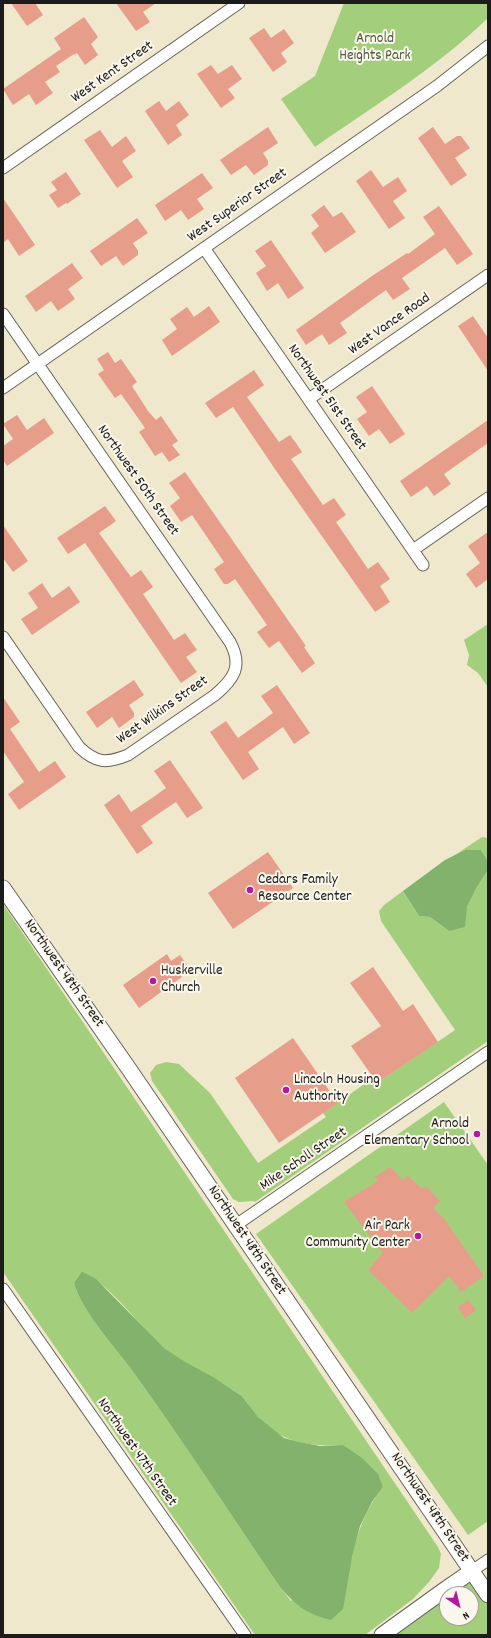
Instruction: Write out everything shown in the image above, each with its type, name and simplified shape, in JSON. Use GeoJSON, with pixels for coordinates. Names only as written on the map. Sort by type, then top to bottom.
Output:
{"type":"FeatureCollection","features":[{"type":"Feature","properties":{"kind":"main road","name":"Northwest 48th Street"},"geometry":{"type":"LineString","coordinates":[[3,888],[236,1225],[488,1595]]}},
{"type":"Feature","properties":{"kind":"main road"},"geometry":{"type":"LineString","coordinates":[[382,1635],[472,1571]]}},
{"type":"Feature","properties":{"kind":"street","name":"West Kent Street"},"geometry":{"type":"LineString","coordinates":[[3,168],[239,3]]}},
{"type":"Feature","properties":{"kind":"street","name":"West Superior Street"},"geometry":{"type":"LineString","coordinates":[[3,388],[437,86],[488,46]]}},
{"type":"Feature","properties":{"kind":"street","name":"Northwest 51st Street"},"geometry":{"type":"LineString","coordinates":[[204,248],[423,565]]}},
{"type":"Feature","properties":{"kind":"street","name":"West Vance Road"},"geometry":{"type":"LineString","coordinates":[[309,399],[488,275]]}},
{"type":"Feature","properties":{"kind":"street","name":"Northwest 50th Street"},"geometry":{"type":"LineString","coordinates":[[3,314],[230,642],[236,658],[236,669]]}},
{"type":"Feature","properties":{"kind":"street"},"geometry":{"type":"LineString","coordinates":[[413,550],[488,498]]}},
{"type":"Feature","properties":{"kind":"street","name":"West Wilkins Street"},"geometry":{"type":"LineString","coordinates":[[3,637],[79,747],[90,756],[98,760],[115,761],[128,755],[215,695],[228,684],[236,669]]}},
{"type":"Feature","properties":{"kind":"street","name":"Mike Scholl Street"},"geometry":{"type":"LineString","coordinates":[[236,1225],[488,1052]]}},
{"type":"Feature","properties":{"kind":"street","name":"Northwest 47th Street"},"geometry":{"type":"LineString","coordinates":[[3,1289],[245,1635]]}},
{"type":"Feature","properties":{"kind":"street"},"geometry":{"type":"LineString","coordinates":[[472,1571],[488,1560]]}},
{"type":"Feature","properties":{"kind":"green space","name":"Arnold Heights Park"},"geometry":{"type":"Polygon","coordinates":[[[344,3],[488,3],[488,18],[426,70],[315,147],[281,99],[315,76],[344,3]]]}},
{"type":"Feature","properties":{"kind":"green space"},"geometry":{"type":"Polygon","coordinates":[[[488,624],[488,687],[478,673],[467,665],[469,655],[464,640],[488,624]]]}},
{"type":"Feature","properties":{"kind":"green space"},"geometry":{"type":"Polygon","coordinates":[[[482,837],[488,838],[488,861],[481,850],[465,850],[452,857],[482,837]]]}},
{"type":"Feature","properties":{"kind":"green space"},"geometry":{"type":"Polygon","coordinates":[[[465,850],[481,850],[488,861],[488,870],[467,907],[465,927],[449,931],[430,917],[419,916],[403,891],[445,860],[465,850]]]}},
{"type":"Feature","properties":{"kind":"green space"},"geometry":{"type":"Polygon","coordinates":[[[488,870],[488,1041],[255,1202],[239,1202],[233,1199],[152,1081],[150,1073],[156,1065],[166,1062],[179,1064],[210,1093],[258,1163],[326,1117],[323,1113],[373,1078],[377,1083],[455,1030],[381,921],[379,911],[384,905],[403,891],[419,916],[430,917],[449,931],[467,907],[488,870]]]}},
{"type":"Feature","properties":{"kind":"green space"},"geometry":{"type":"Polygon","coordinates":[[[3,904],[438,1547],[441,1554],[439,1568],[429,1582],[413,1599],[365,1635],[255,1635],[3,1272],[3,904]],[[82,1271],[74,1283],[78,1295],[85,1307],[101,1331],[155,1402],[291,1601],[352,1557],[363,1520],[383,1487],[343,1445],[318,1445],[297,1442],[277,1433],[267,1426],[240,1394],[170,1354],[104,1286],[82,1271]]]}},
{"type":"Feature","properties":{"kind":"green space"},"geometry":{"type":"Polygon","coordinates":[[[444,1102],[488,1165],[488,1521],[468,1535],[256,1234],[444,1102]]]}},
{"type":"Feature","properties":{"kind":"green space"},"geometry":{"type":"Polygon","coordinates":[[[82,1271],[96,1279],[165,1349],[242,1396],[258,1417],[284,1438],[320,1446],[343,1445],[362,1458],[378,1474],[383,1487],[372,1502],[360,1526],[352,1557],[343,1609],[331,1620],[315,1615],[302,1608],[280,1587],[155,1402],[101,1331],[85,1307],[78,1295],[74,1283],[82,1271]]]}},
{"type":"Feature","properties":{"kind":"green space"},"geometry":{"type":"Polygon","coordinates":[[[472,1571],[488,1595],[488,1635],[382,1635],[439,1594],[439,1626],[479,1626],[479,1586],[451,1586],[472,1571]]]}},
{"type":"Feature","properties":{"kind":"building"},"geometry":{"type":"Polygon","coordinates":[[[11,3],[35,3],[43,15],[27,26],[11,3]]]}},
{"type":"Feature","properties":{"kind":"building"},"geometry":{"type":"Polygon","coordinates":[[[116,3],[156,3],[143,12],[150,22],[136,31],[116,3]]]}},
{"type":"Feature","properties":{"kind":"building"},"geometry":{"type":"Polygon","coordinates":[[[84,17],[98,37],[91,44],[98,55],[85,65],[77,53],[74,54],[56,66],[60,72],[45,82],[53,93],[36,105],[29,94],[13,105],[3,89],[61,49],[54,38],[84,17]]]}},
{"type":"Feature","properties":{"kind":"building"},"geometry":{"type":"Polygon","coordinates":[[[264,28],[271,38],[284,29],[294,43],[281,53],[287,62],[273,72],[249,38],[264,28]]]}},
{"type":"Feature","properties":{"kind":"building"},"geometry":{"type":"Polygon","coordinates":[[[211,65],[218,74],[232,65],[242,79],[228,89],[235,98],[221,108],[197,74],[211,65]]]}},
{"type":"Feature","properties":{"kind":"building"},"geometry":{"type":"Polygon","coordinates":[[[159,101],[166,111],[179,101],[189,115],[176,125],[182,135],[168,145],[145,111],[159,101]]]}},
{"type":"Feature","properties":{"kind":"building"},"geometry":{"type":"Polygon","coordinates":[[[268,127],[278,143],[263,153],[268,161],[268,165],[254,175],[246,165],[231,175],[220,160],[268,127]]]}},
{"type":"Feature","properties":{"kind":"building"},"geometry":{"type":"Polygon","coordinates":[[[433,127],[445,144],[457,136],[461,136],[470,148],[455,158],[467,175],[451,186],[418,138],[433,127]]]}},
{"type":"Feature","properties":{"kind":"building"},"geometry":{"type":"Polygon","coordinates":[[[100,130],[112,147],[126,136],[136,151],[122,161],[133,177],[117,188],[84,140],[100,130]]]}},
{"type":"Feature","properties":{"kind":"building"},"geometry":{"type":"Polygon","coordinates":[[[371,170],[383,187],[398,177],[407,191],[393,201],[405,218],[389,229],[356,181],[371,170]]]}},
{"type":"Feature","properties":{"kind":"building"},"geometry":{"type":"Polygon","coordinates":[[[66,172],[81,194],[67,204],[66,203],[58,208],[49,195],[57,190],[51,182],[66,172]]]}},
{"type":"Feature","properties":{"kind":"building"},"geometry":{"type":"Polygon","coordinates":[[[202,173],[213,188],[197,199],[204,209],[188,220],[181,210],[165,221],[155,205],[202,173]]]}},
{"type":"Feature","properties":{"kind":"building"},"geometry":{"type":"Polygon","coordinates":[[[3,198],[35,245],[19,256],[8,239],[3,243],[3,198]]]}},
{"type":"Feature","properties":{"kind":"building"},"geometry":{"type":"Polygon","coordinates":[[[324,205],[333,217],[342,212],[356,232],[325,253],[311,233],[319,226],[311,215],[324,205]]]}},
{"type":"Feature","properties":{"kind":"building"},"geometry":{"type":"Polygon","coordinates":[[[439,206],[473,254],[457,265],[445,248],[402,278],[410,289],[393,300],[386,290],[340,323],[347,333],[329,345],[322,334],[306,345],[296,330],[372,276],[407,253],[408,254],[435,234],[423,217],[439,206]]]}},
{"type":"Feature","properties":{"kind":"building"},"geometry":{"type":"Polygon","coordinates":[[[137,218],[148,233],[133,243],[138,251],[138,255],[123,266],[116,256],[101,266],[90,251],[137,218]]]}},
{"type":"Feature","properties":{"kind":"building"},"geometry":{"type":"Polygon","coordinates":[[[271,240],[304,288],[288,299],[278,283],[267,291],[256,273],[266,266],[255,251],[271,240]]]}},
{"type":"Feature","properties":{"kind":"building"},"geometry":{"type":"Polygon","coordinates":[[[72,263],[83,278],[68,289],[75,299],[58,311],[51,301],[36,312],[25,296],[72,263]]]}},
{"type":"Feature","properties":{"kind":"building"},"geometry":{"type":"Polygon","coordinates":[[[209,306],[220,322],[172,356],[162,340],[177,329],[170,319],[187,307],[194,317],[209,306]]]}},
{"type":"Feature","properties":{"kind":"building"},"geometry":{"type":"Polygon","coordinates":[[[473,316],[488,338],[488,371],[458,326],[473,316]]]}},
{"type":"Feature","properties":{"kind":"building"},"geometry":{"type":"Polygon","coordinates":[[[108,352],[115,363],[121,359],[137,382],[132,386],[148,411],[156,420],[161,416],[178,441],[172,445],[180,455],[169,462],[162,452],[155,456],[139,432],[145,428],[121,394],[115,398],[98,374],[104,370],[97,359],[108,352]]]}},
{"type":"Feature","properties":{"kind":"building"},"geometry":{"type":"Polygon","coordinates":[[[254,370],[264,385],[247,397],[279,442],[290,435],[296,443],[302,452],[291,459],[323,505],[334,498],[346,515],[336,522],[368,569],[378,562],[390,579],[380,586],[390,602],[375,612],[233,407],[216,418],[205,403],[254,370]]]}},
{"type":"Feature","properties":{"kind":"building"},"geometry":{"type":"Polygon","coordinates":[[[372,386],[405,434],[390,444],[379,429],[369,436],[357,419],[367,412],[356,397],[372,386]]]}},
{"type":"Feature","properties":{"kind":"building"},"geometry":{"type":"Polygon","coordinates":[[[17,415],[27,430],[44,418],[54,433],[7,466],[3,460],[3,446],[13,439],[3,424],[17,415]]]}},
{"type":"Feature","properties":{"kind":"building"},"geometry":{"type":"Polygon","coordinates":[[[488,420],[488,443],[444,474],[451,484],[434,496],[427,486],[411,497],[400,481],[488,420]]]}},
{"type":"Feature","properties":{"kind":"building"},"geometry":{"type":"Polygon","coordinates":[[[185,472],[306,646],[304,647],[315,663],[302,673],[279,641],[269,648],[257,632],[267,625],[235,579],[228,584],[224,584],[214,569],[224,562],[192,515],[181,522],[170,506],[180,498],[169,483],[185,472]]]}},
{"type":"Feature","properties":{"kind":"building"},"geometry":{"type":"Polygon","coordinates":[[[105,506],[116,521],[99,533],[131,577],[141,570],[153,587],[143,594],[174,640],[185,633],[197,650],[186,657],[197,672],[181,683],[85,543],[68,554],[57,538],[105,506]]]}},
{"type":"Feature","properties":{"kind":"building"},"geometry":{"type":"Polygon","coordinates":[[[3,525],[28,561],[13,572],[3,558],[3,525]]]}},
{"type":"Feature","properties":{"kind":"building"},"geometry":{"type":"Polygon","coordinates":[[[488,532],[488,579],[476,588],[466,574],[480,563],[468,546],[488,532]]]}},
{"type":"Feature","properties":{"kind":"building"},"geometry":{"type":"Polygon","coordinates":[[[42,583],[52,598],[69,586],[80,602],[32,635],[21,619],[38,608],[28,593],[42,583]]]}},
{"type":"Feature","properties":{"kind":"building"},"geometry":{"type":"Polygon","coordinates":[[[134,680],[144,695],[129,705],[134,713],[134,717],[119,728],[112,717],[97,728],[86,712],[134,680]]]}},
{"type":"Feature","properties":{"kind":"building"},"geometry":{"type":"Polygon","coordinates":[[[277,685],[310,733],[294,744],[283,727],[248,752],[259,769],[243,780],[210,732],[226,721],[238,738],[273,713],[261,696],[277,685]]]}},
{"type":"Feature","properties":{"kind":"building"},"geometry":{"type":"Polygon","coordinates":[[[3,697],[20,722],[10,729],[39,772],[55,761],[66,777],[19,810],[8,794],[24,782],[3,751],[3,697]]]}},
{"type":"Feature","properties":{"kind":"building"},"geometry":{"type":"Polygon","coordinates":[[[170,760],[203,808],[187,818],[176,802],[161,812],[141,826],[153,843],[137,854],[104,805],[119,794],[131,812],[152,798],[166,788],[154,771],[170,760]]]}},
{"type":"Feature","properties":{"kind":"building","name":"Cedars Family Resource Center"},"geometry":{"type":"Polygon","coordinates":[[[268,852],[293,888],[233,929],[208,893],[268,852]]]}},
{"type":"Feature","properties":{"kind":"building","name":"Huskerville Church"},"geometry":{"type":"Polygon","coordinates":[[[167,954],[171,961],[180,955],[187,965],[178,971],[182,977],[139,1008],[123,985],[167,954]]]}},
{"type":"Feature","properties":{"kind":"building"},"geometry":{"type":"Polygon","coordinates":[[[373,967],[403,1011],[413,1004],[438,1042],[377,1083],[351,1046],[381,1026],[350,983],[373,967]]]}},
{"type":"Feature","properties":{"kind":"building","name":"Lincoln Housing Authority"},"geometry":{"type":"Polygon","coordinates":[[[293,1038],[338,1103],[279,1143],[235,1078],[293,1038]]]}},
{"type":"Feature","properties":{"kind":"building","name":"Air Park Community Center"},"geometry":{"type":"Polygon","coordinates":[[[390,1167],[403,1180],[408,1176],[422,1189],[426,1186],[440,1201],[433,1208],[444,1219],[484,1276],[461,1292],[449,1276],[412,1313],[368,1270],[383,1253],[344,1202],[378,1181],[375,1177],[390,1167]]]}},
{"type":"Feature","properties":{"kind":"building"},"geometry":{"type":"Polygon","coordinates":[[[468,1300],[476,1310],[465,1318],[458,1307],[468,1300]]]}},
{"type":"Feature","properties":{"kind":"place","name":"Cedars Family Resource Center"},"geometry":{"type":"Point","coordinates":[250,890]}},
{"type":"Feature","properties":{"kind":"place","name":"Huskerville Church"},"geometry":{"type":"Point","coordinates":[153,981]}},
{"type":"Feature","properties":{"kind":"place","name":"Lincoln Housing Authority"},"geometry":{"type":"Point","coordinates":[286,1090]}},
{"type":"Feature","properties":{"kind":"place","name":"Arnold Elementary School"},"geometry":{"type":"Point","coordinates":[477,1134]}},
{"type":"Feature","properties":{"kind":"place","name":"Air Park Community Center"},"geometry":{"type":"Point","coordinates":[418,1236]}}]}
